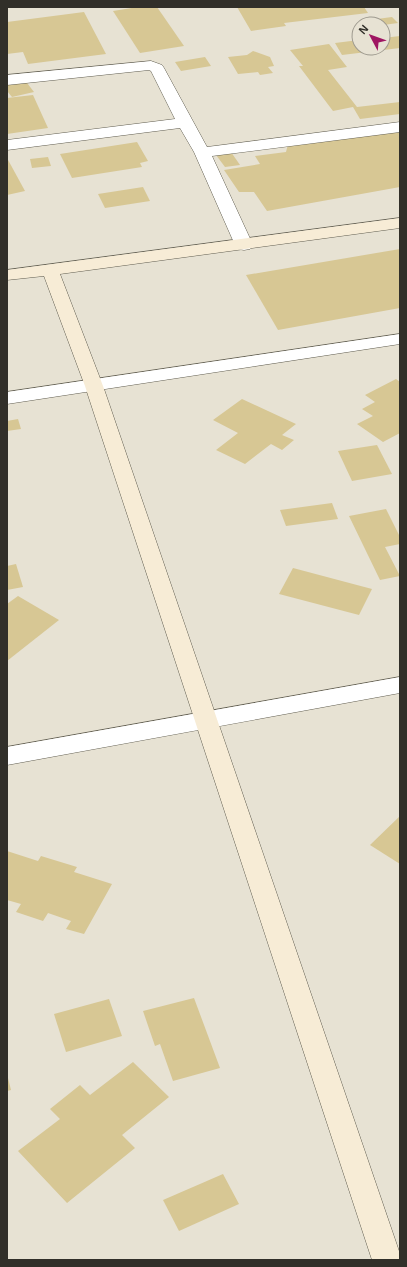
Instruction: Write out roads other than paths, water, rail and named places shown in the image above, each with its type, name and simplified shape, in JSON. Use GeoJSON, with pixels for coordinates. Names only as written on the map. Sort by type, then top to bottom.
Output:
{"type":"FeatureCollection","features":[{"type":"Feature","properties":{"kind":"street"},"geometry":{"type":"LineString","coordinates":[[7,80],[151,65],[157,68],[185,123],[202,152],[244,245]]}},
{"type":"Feature","properties":{"kind":"street"},"geometry":{"type":"LineString","coordinates":[[7,146],[185,123]]}},
{"type":"Feature","properties":{"kind":"street"},"geometry":{"type":"LineString","coordinates":[[202,152],[400,127]]}},
{"type":"Feature","properties":{"kind":"street"},"geometry":{"type":"LineString","coordinates":[[7,275],[244,245],[400,223]]}},
{"type":"Feature","properties":{"kind":"street"},"geometry":{"type":"LineString","coordinates":[[50,270],[94,386],[387,1260]]}},
{"type":"Feature","properties":{"kind":"street"},"geometry":{"type":"LineString","coordinates":[[7,398],[400,339]]}},
{"type":"Feature","properties":{"kind":"street"},"geometry":{"type":"LineString","coordinates":[[7,756],[400,685]]}},
{"type":"Feature","properties":{"kind":"street"},"geometry":{"type":"LineString","coordinates":[[396,1260],[400,1259]]}}]}
